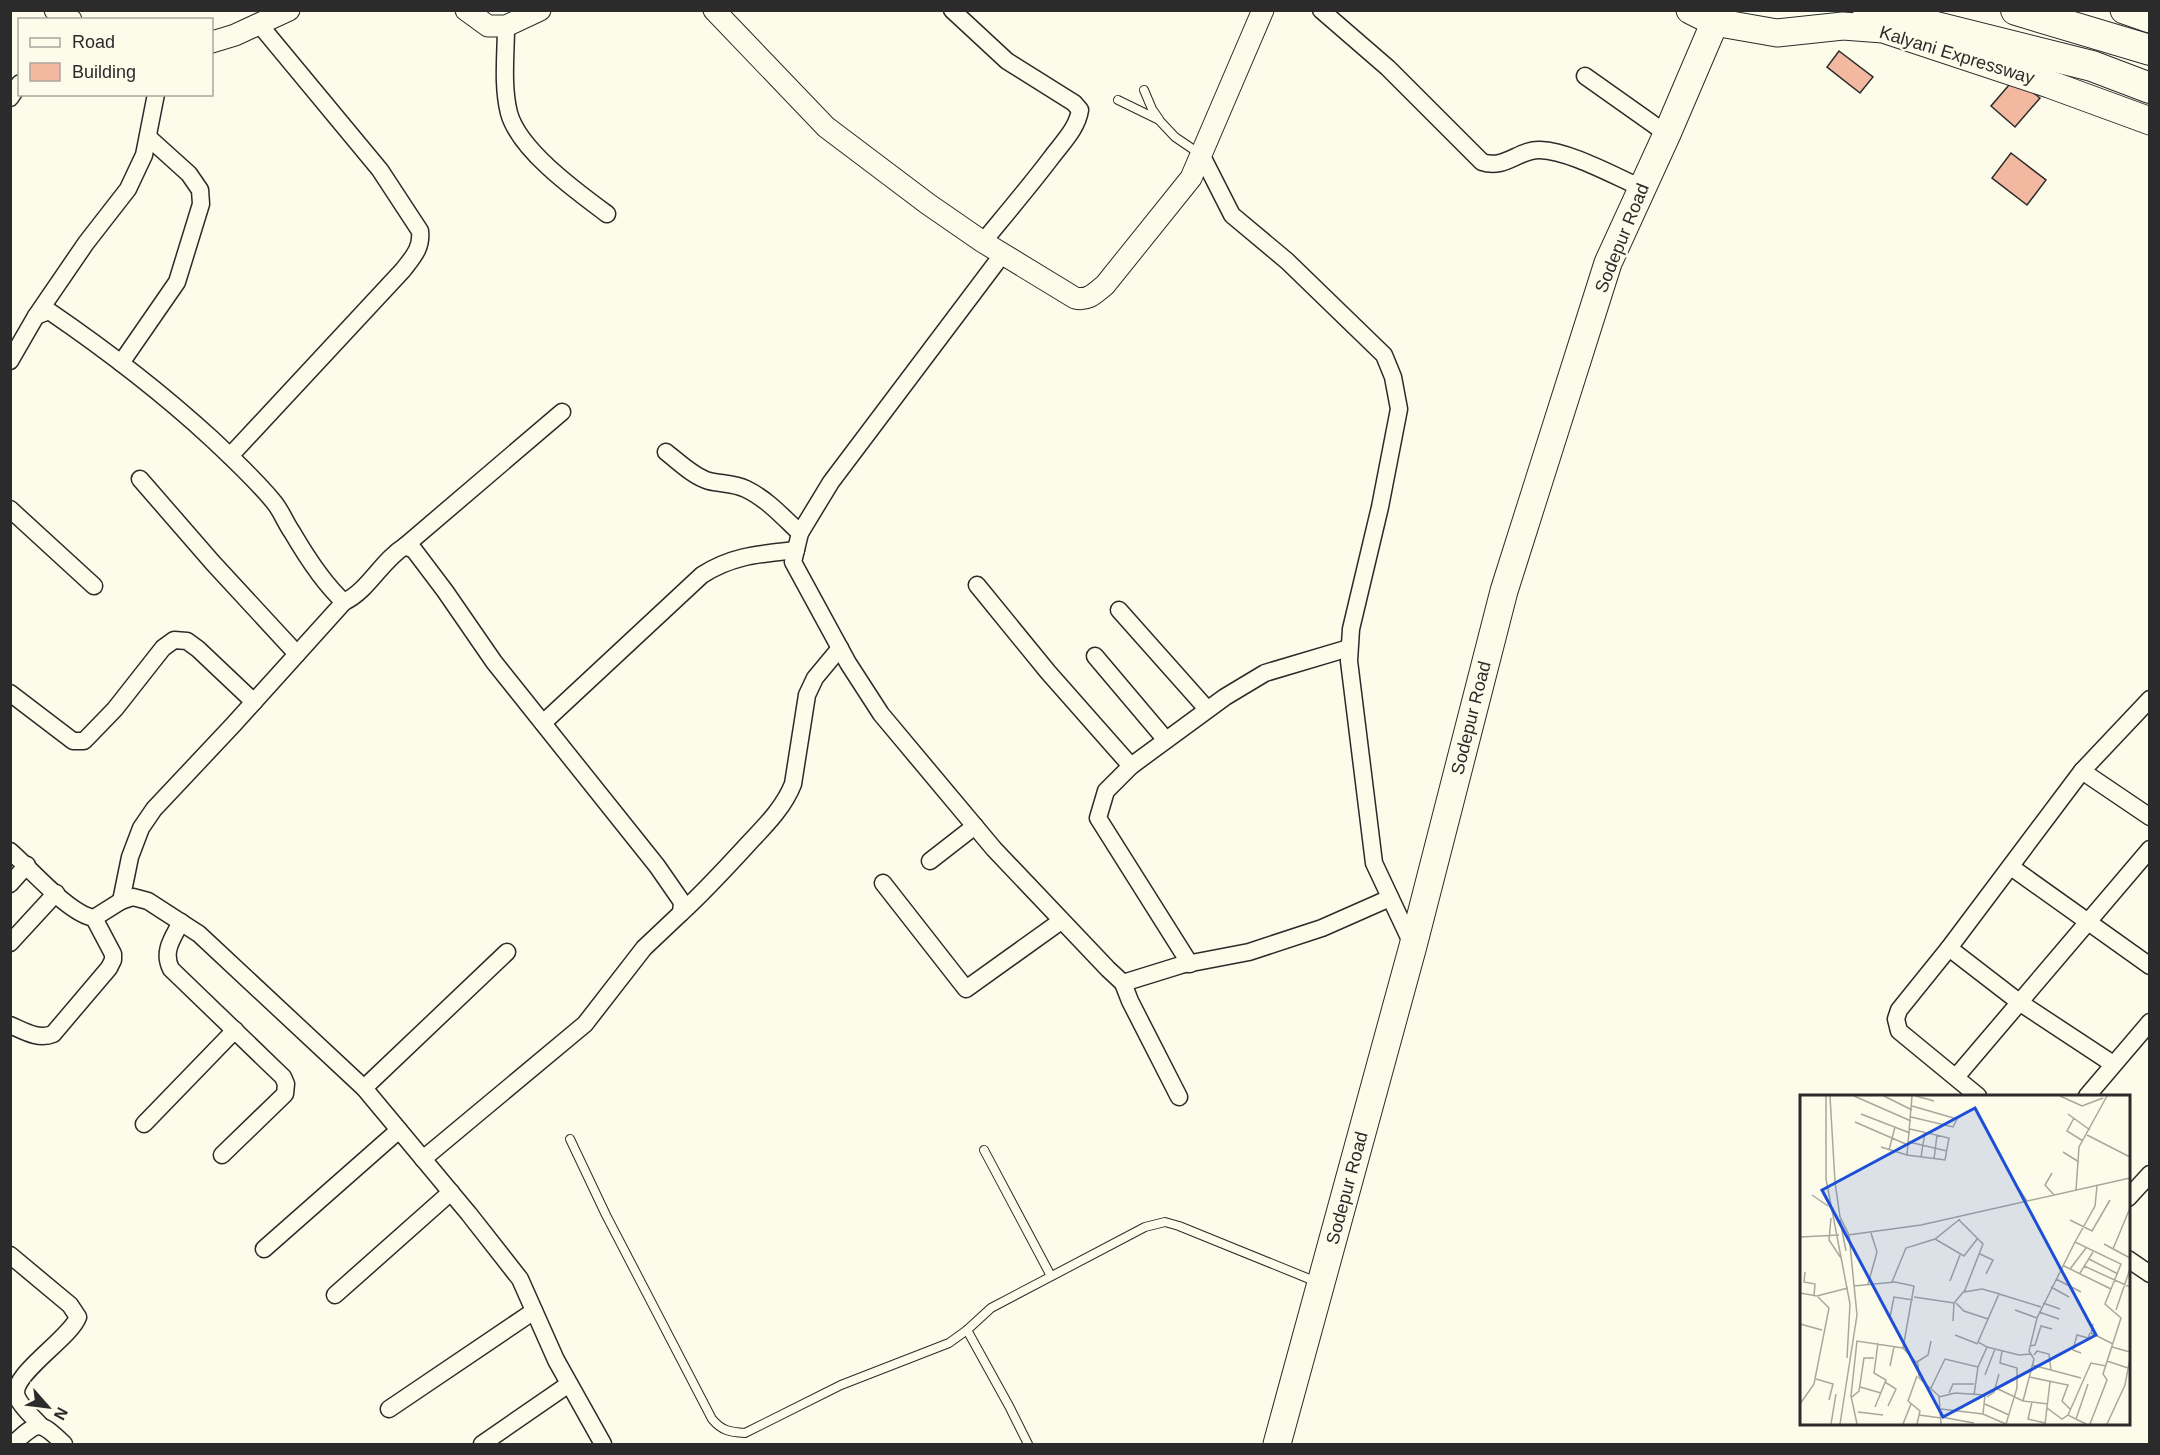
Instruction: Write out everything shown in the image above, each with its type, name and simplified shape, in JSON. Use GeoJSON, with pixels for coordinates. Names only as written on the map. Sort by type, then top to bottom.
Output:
{"type":"FeatureCollection","features":[{"type":"Feature","properties":{"kind":"highway"},"geometry":{"type":"LineString","coordinates":[[1868,10],[2092,66],[2150,88]]}},
{"type":"Feature","properties":{"kind":"highway"},"geometry":{"type":"LineString","coordinates":[[2016,10],[2150,51]]}},
{"type":"Feature","properties":{"kind":"main road","name":"Kalyani Expressway"},"geometry":{"type":"LineString","coordinates":[[1690,10],[1777,33],[1843,26],[1883,29],[2049,84],[2150,121]]}},
{"type":"Feature","properties":{"kind":"main road"},"geometry":{"type":"LineString","coordinates":[[2124,10],[2150,19]]}},
{"type":"Feature","properties":{"kind":"main road","name":"Sodepur Road"},"geometry":{"type":"LineString","coordinates":[[1276,1444],[1413,946],[1504,591],[1608,262],[1667,134],[1717,16]]}},
{"type":"Feature","properties":{"kind":"street"},"geometry":{"type":"LineString","coordinates":[[213,42],[235,35],[289,10]]}},
{"type":"Feature","properties":{"kind":"street"},"geometry":{"type":"LineString","coordinates":[[466,10],[488,26],[506,26],[540,10]]}},
{"type":"Feature","properties":{"kind":"street"},"geometry":{"type":"LineString","coordinates":[[714,10],[826,127],[928,204],[983,242],[1075,298],[1090,298],[1105,285],[1191,178],[1263,10]]}},
{"type":"Feature","properties":{"kind":"street"},"geometry":{"type":"LineString","coordinates":[[952,10],[1006,61],[1074,103],[1080,110],[1078,120],[1070,133],[1031,185],[983,242]]}},
{"type":"Feature","properties":{"kind":"street"},"geometry":{"type":"LineString","coordinates":[[1321,10],[1388,68],[1482,162],[1492,165],[1529,150],[1542,150],[1568,156],[1642,188]]}},
{"type":"Feature","properties":{"kind":"street"},"geometry":{"type":"LineString","coordinates":[[230,456],[403,270],[420,247],[421,241],[420,231],[380,170],[259,24]]}},
{"type":"Feature","properties":{"kind":"street"},"geometry":{"type":"LineString","coordinates":[[506,26],[506,90],[509,113],[516,131],[568,185],[607,214]]}},
{"type":"Feature","properties":{"kind":"street"},"geometry":{"type":"LineString","coordinates":[[1585,76],[1667,134]]}},
{"type":"Feature","properties":{"kind":"street"},"geometry":{"type":"LineString","coordinates":[[10,361],[36,316],[86,243],[128,189],[144,155],[156,96]]}},
{"type":"Feature","properties":{"kind":"street"},"geometry":{"type":"LineString","coordinates":[[121,363],[177,282],[201,204],[200,190],[189,174],[148,137]]}},
{"type":"Feature","properties":{"kind":"street"},"geometry":{"type":"LineString","coordinates":[[1201,154],[1232,215],[1287,261],[1384,355],[1393,378],[1399,409],[1380,507],[1351,628],[1349,648],[1361,771],[1374,863],[1413,946]]}},
{"type":"Feature","properties":{"kind":"street"},"geometry":{"type":"LineString","coordinates":[[1002,255],[831,482],[800,533],[793,562],[840,648],[881,714],[993,849],[1123,983],[1179,1097]]}},
{"type":"Feature","properties":{"kind":"street"},"geometry":{"type":"LineString","coordinates":[[36,316],[49,311],[121,363],[181,411],[230,456],[275,503],[313,564],[344,602]]}},
{"type":"Feature","properties":{"kind":"street"},"geometry":{"type":"LineString","coordinates":[[121,901],[130,857],[141,828],[154,808],[344,602],[368,583],[392,555],[562,412]]}},
{"type":"Feature","properties":{"kind":"street"},"geometry":{"type":"LineString","coordinates":[[666,452],[708,481],[730,483],[745,488],[760,497],[800,533]]}},
{"type":"Feature","properties":{"kind":"street"},"geometry":{"type":"LineString","coordinates":[[140,479],[297,654]]}},
{"type":"Feature","properties":{"kind":"street"},"geometry":{"type":"LineString","coordinates":[[10,509],[94,586]]}},
{"type":"Feature","properties":{"kind":"street"},"geometry":{"type":"LineString","coordinates":[[405,546],[414,550],[494,662],[674,888],[682,902],[681,913]]}},
{"type":"Feature","properties":{"kind":"street"},"geometry":{"type":"LineString","coordinates":[[543,723],[702,575],[718,564],[736,558],[796,550]]}},
{"type":"Feature","properties":{"kind":"street"},"geometry":{"type":"LineString","coordinates":[[977,585],[1048,672],[1131,766]]}},
{"type":"Feature","properties":{"kind":"street"},"geometry":{"type":"LineString","coordinates":[[1119,610],[1207,709]]}},
{"type":"Feature","properties":{"kind":"street"},"geometry":{"type":"LineString","coordinates":[[10,693],[73,741],[84,741],[115,709],[163,648],[174,640],[187,641],[198,649],[254,702]]}},
{"type":"Feature","properties":{"kind":"street"},"geometry":{"type":"LineString","coordinates":[[423,1158],[585,1024],[644,948],[705,891],[774,816],[789,796],[793,784],[807,695],[815,678],[840,648]]}},
{"type":"Feature","properties":{"kind":"street"},"geometry":{"type":"LineString","coordinates":[[1190,964],[1098,818],[1106,791],[1131,766],[1207,709],[1265,673],[1349,648]]}},
{"type":"Feature","properties":{"kind":"street"},"geometry":{"type":"LineString","coordinates":[[1095,656],[1166,740]]}},
{"type":"Feature","properties":{"kind":"street"},"geometry":{"type":"LineString","coordinates":[[1977,1095],[1899,1031],[1896,1019],[1899,1010],[1949,948],[2082,771],[2150,699]]}},
{"type":"Feature","properties":{"kind":"street"},"geometry":{"type":"LineString","coordinates":[[2082,771],[2149,817]]}},
{"type":"Feature","properties":{"kind":"street"},"geometry":{"type":"LineString","coordinates":[[930,861],[975,826]]}},
{"type":"Feature","properties":{"kind":"street"},"geometry":{"type":"LineString","coordinates":[[1956,1077],[2150,849]]}},
{"type":"Feature","properties":{"kind":"street"},"geometry":{"type":"LineString","coordinates":[[10,851],[83,916],[94,918],[121,901],[133,897],[148,901],[199,934],[364,1088],[520,1279],[569,1384],[603,1444]]}},
{"type":"Feature","properties":{"kind":"street"},"geometry":{"type":"LineString","coordinates":[[10,884],[27,866]]}},
{"type":"Feature","properties":{"kind":"street"},"geometry":{"type":"LineString","coordinates":[[2011,867],[2150,966]]}},
{"type":"Feature","properties":{"kind":"street"},"geometry":{"type":"LineString","coordinates":[[883,883],[966,989],[1061,921]]}},
{"type":"Feature","properties":{"kind":"street"},"geometry":{"type":"LineString","coordinates":[[10,943],[56,893]]}},
{"type":"Feature","properties":{"kind":"street"},"geometry":{"type":"LineString","coordinates":[[1123,983],[1190,964],[1249,952],[1322,928],[1390,898]]}},
{"type":"Feature","properties":{"kind":"street"},"geometry":{"type":"LineString","coordinates":[[10,1025],[37,1036],[53,1034],[109,968],[113,954],[94,918]]}},
{"type":"Feature","properties":{"kind":"street"},"geometry":{"type":"LineString","coordinates":[[181,922],[169,945],[166,959],[171,969],[283,1077],[286,1084],[285,1094],[222,1155]]}},
{"type":"Feature","properties":{"kind":"street"},"geometry":{"type":"LineString","coordinates":[[1949,948],[2019,1002],[2114,1064]]}},
{"type":"Feature","properties":{"kind":"street"},"geometry":{"type":"LineString","coordinates":[[364,1088],[507,952]]}},
{"type":"Feature","properties":{"kind":"street"},"geometry":{"type":"LineString","coordinates":[[2088,1095],[2150,1022]]}},
{"type":"Feature","properties":{"kind":"street"},"geometry":{"type":"LineString","coordinates":[[144,1124],[235,1030]]}},
{"type":"Feature","properties":{"kind":"street"},"geometry":{"type":"LineString","coordinates":[[264,1249],[399,1130]]}},
{"type":"Feature","properties":{"kind":"street"},"geometry":{"type":"LineString","coordinates":[[2130,1196],[2150,1174]]}},
{"type":"Feature","properties":{"kind":"street"},"geometry":{"type":"LineString","coordinates":[[334,1295],[451,1192]]}},
{"type":"Feature","properties":{"kind":"street"},"geometry":{"type":"LineString","coordinates":[[10,1255],[70,1305],[78,1317],[68,1332],[21,1377],[15,1394],[41,1426],[64,1444]]}},
{"type":"Feature","properties":{"kind":"street"},"geometry":{"type":"LineString","coordinates":[[2130,1260],[2150,1274]]}},
{"type":"Feature","properties":{"kind":"street"},"geometry":{"type":"LineString","coordinates":[[389,1409],[534,1311]]}},
{"type":"Feature","properties":{"kind":"street"},"geometry":{"type":"LineString","coordinates":[[482,1444],[569,1384]]}},
{"type":"Feature","properties":{"kind":"street"},"geometry":{"type":"LineString","coordinates":[[13,1444],[34,1426],[41,1426]]}},
{"type":"Feature","properties":{"kind":"lane"},"geometry":{"type":"LineString","coordinates":[[1144,90],[1159,120],[1175,137],[1201,154]]}},
{"type":"Feature","properties":{"kind":"lane"},"geometry":{"type":"LineString","coordinates":[[1118,100],[1159,120]]}},
{"type":"Feature","properties":{"kind":"lane"},"geometry":{"type":"LineString","coordinates":[[570,1139],[606,1215],[712,1419],[720,1428],[728,1432],[745,1433],[841,1385],[949,1343],[968,1330],[991,1308],[1145,1227],[1165,1222],[1215,1239],[1320,1284]]}},
{"type":"Feature","properties":{"kind":"lane"},"geometry":{"type":"LineString","coordinates":[[984,1150],[1051,1276]]}},
{"type":"Feature","properties":{"kind":"lane"},"geometry":{"type":"LineString","coordinates":[[968,1330],[1028,1444]]}},
{"type":"Feature","properties":{"kind":"building"},"geometry":{"type":"Polygon","coordinates":[[[1839,51],[1873,77],[1860,93],[1827,67],[1839,51]]]}},
{"type":"Feature","properties":{"kind":"building"},"geometry":{"type":"Polygon","coordinates":[[[2015,78],[2040,98],[2015,127],[1991,106],[2015,78]]]}},
{"type":"Feature","properties":{"kind":"building"},"geometry":{"type":"Polygon","coordinates":[[[2011,153],[2046,180],[2027,205],[1992,178],[2011,153]]]}}]}
